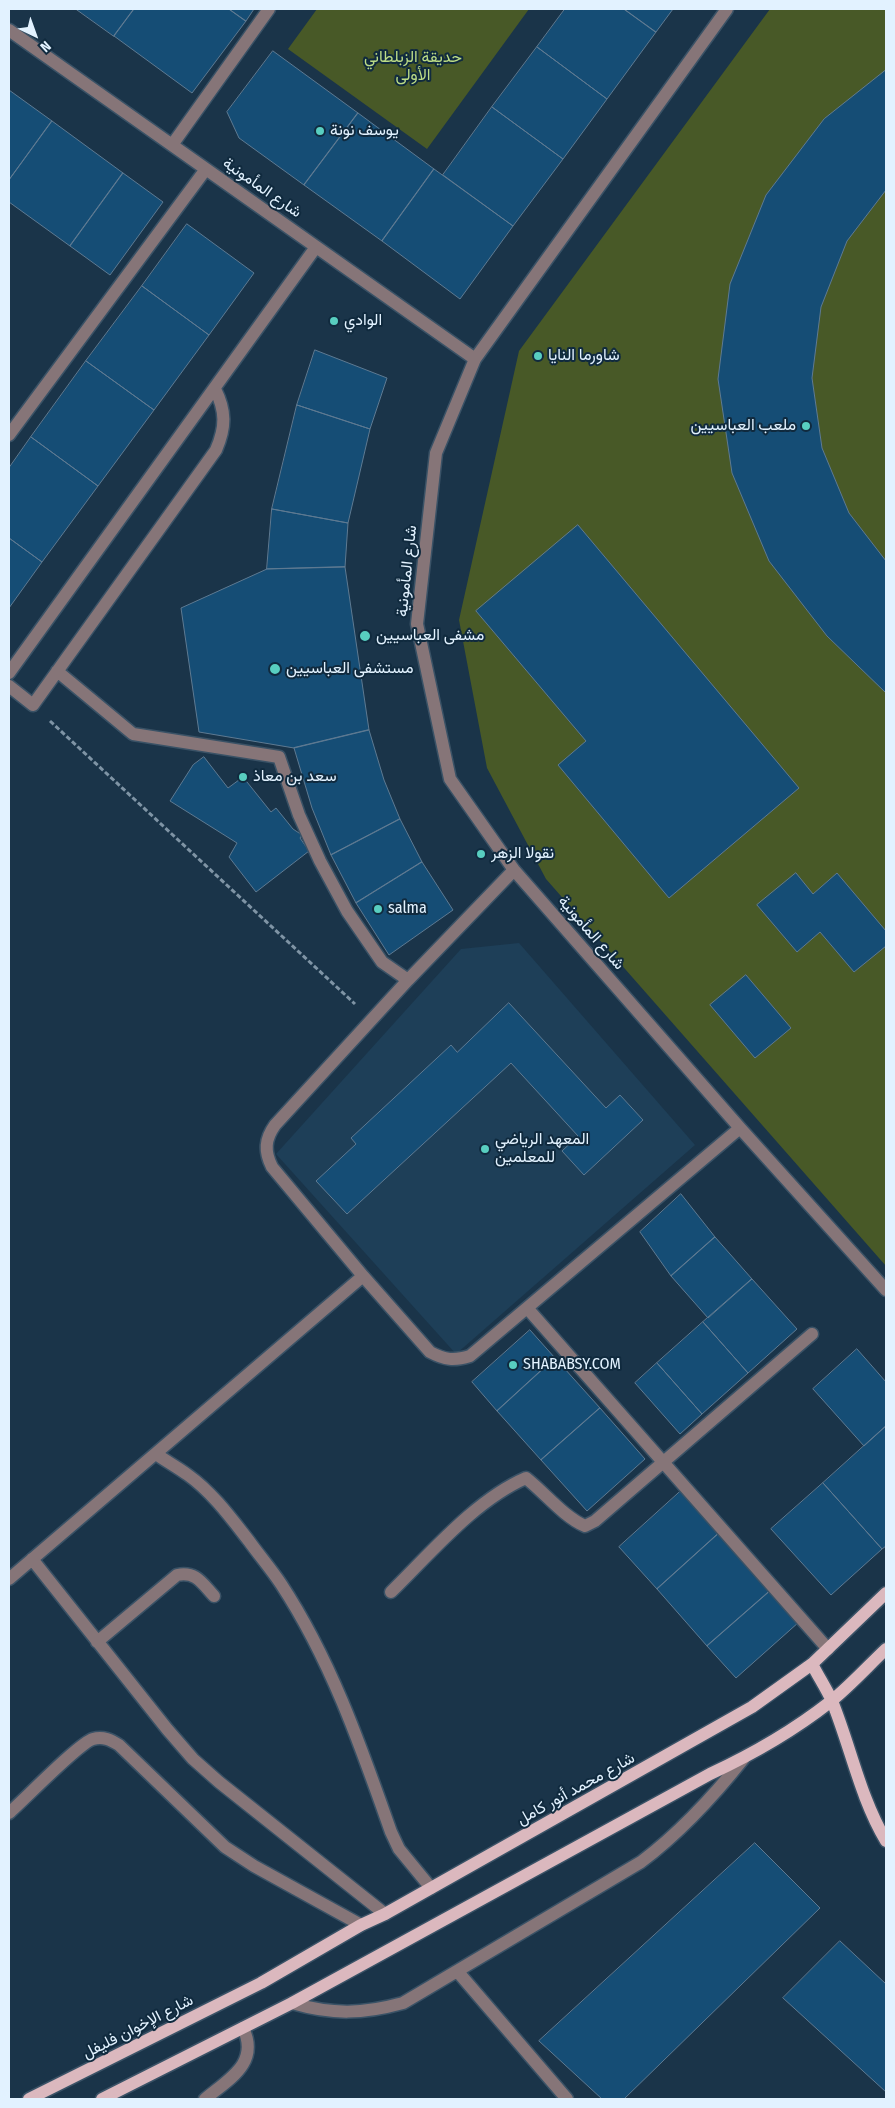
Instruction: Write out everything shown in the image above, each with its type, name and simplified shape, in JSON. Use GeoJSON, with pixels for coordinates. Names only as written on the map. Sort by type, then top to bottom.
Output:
{"type":"FeatureCollection","features":[{"type":"Feature","properties":{"kind":"main road","name":"شارع محمد أنور كامل"},"geometry":{"type":"LineString","coordinates":[[261,1983],[361,1925],[385,1914],[752,1707],[812,1664],[886,1593]]}},
{"type":"Feature","properties":{"kind":"main road"},"geometry":{"type":"LineString","coordinates":[[102,2099],[292,2003],[710,1774],[744,1758],[794,1728],[831,1701],[886,1649]]}},
{"type":"Feature","properties":{"kind":"main road"},"geometry":{"type":"LineString","coordinates":[[812,1664],[831,1701],[869,1808],[886,1840]]}},
{"type":"Feature","properties":{"kind":"main road","name":"شارع الإخوان فليفل"},"geometry":{"type":"LineString","coordinates":[[29,2099],[261,1983]]}},
{"type":"Feature","properties":{"kind":"street"},"geometry":{"type":"LineString","coordinates":[[172,145],[269,9]]}},
{"type":"Feature","properties":{"kind":"street"},"geometry":{"type":"LineString","coordinates":[[475,359],[727,9]]}},
{"type":"Feature","properties":{"kind":"street","name":"شارع المأمونية"},"geometry":{"type":"LineString","coordinates":[[9,30],[475,359],[436,453],[417,624],[450,779],[514,870],[740,1128],[886,1290]]}},
{"type":"Feature","properties":{"kind":"street"},"geometry":{"type":"LineString","coordinates":[[9,434],[206,169]]}},
{"type":"Feature","properties":{"kind":"street"},"geometry":{"type":"LineString","coordinates":[[9,674],[316,247]]}},
{"type":"Feature","properties":{"kind":"street"},"geometry":{"type":"LineString","coordinates":[[9,686],[33,705],[216,450],[223,435],[224,419],[222,403],[215,389]]}},
{"type":"Feature","properties":{"kind":"street"},"geometry":{"type":"LineString","coordinates":[[57,671],[132,734],[279,757],[298,815],[347,911],[382,962],[408,980]]}},
{"type":"Feature","properties":{"kind":"street"},"geometry":{"type":"LineString","coordinates":[[514,870],[408,980],[268,1134],[265,1145],[266,1156],[272,1167],[363,1276],[430,1352],[442,1358],[456,1360],[470,1356],[528,1309],[740,1128]]}},
{"type":"Feature","properties":{"kind":"street"},"geometry":{"type":"LineString","coordinates":[[9,1579],[363,1276]]}},
{"type":"Feature","properties":{"kind":"street"},"geometry":{"type":"LineString","coordinates":[[528,1309],[828,1649]]}},
{"type":"Feature","properties":{"kind":"street"},"geometry":{"type":"LineString","coordinates":[[391,1592],[476,1509],[516,1482],[526,1478],[546,1494],[572,1520],[585,1526],[594,1521],[812,1334]]}},
{"type":"Feature","properties":{"kind":"street"},"geometry":{"type":"LineString","coordinates":[[156,1454],[188,1475],[210,1494],[231,1517],[280,1583],[330,1672],[354,1728],[391,1832],[400,1849],[431,1888]]}},
{"type":"Feature","properties":{"kind":"street"},"geometry":{"type":"LineString","coordinates":[[32,1559],[193,1759],[219,1782],[385,1914]]}},
{"type":"Feature","properties":{"kind":"street"},"geometry":{"type":"LineString","coordinates":[[97,1642],[177,1575],[185,1573],[196,1576],[214,1596]]}},
{"type":"Feature","properties":{"kind":"street"},"geometry":{"type":"LineString","coordinates":[[9,1814],[85,1743],[102,1738],[111,1740],[119,1745],[225,1847],[254,1866],[361,1925]]}},
{"type":"Feature","properties":{"kind":"street"},"geometry":{"type":"LineString","coordinates":[[292,2003],[334,2012],[356,2013],[380,2010],[403,2003],[641,1862],[666,1843],[692,1819],[719,1790],[744,1758]]}},
{"type":"Feature","properties":{"kind":"street"},"geometry":{"type":"LineString","coordinates":[[458,1972],[567,2099]]}},
{"type":"Feature","properties":{"kind":"street"},"geometry":{"type":"LineString","coordinates":[[205,2099],[243,2066],[248,2054],[249,2045],[243,2028]]}},
{"type":"Feature","properties":{"kind":"path"},"geometry":{"type":"LineString","coordinates":[[33,705],[372,1019]]}},
{"type":"Feature","properties":{"kind":"shaded area","name":"المعهد الرياضي للمعلمين"},"geometry":{"type":"Polygon","coordinates":[[[519,943],[695,1145],[456,1354],[276,1154],[461,949],[519,943]]]}},
{"type":"Feature","properties":{"kind":"green space","name":"حديقة الزبلطاني الأولى"},"geometry":{"type":"Polygon","coordinates":[[[317,9],[529,9],[427,149],[288,49],[317,9]]]}},
{"type":"Feature","properties":{"kind":"green space"},"geometry":{"type":"Polygon","coordinates":[[[770,9],[886,9],[886,1266],[546,879],[487,768],[459,620],[519,351],[770,9]]]}},
{"type":"Feature","properties":{"kind":"building"},"geometry":{"type":"Polygon","coordinates":[[[76,9],[134,9],[114,36],[76,9]]]}},
{"type":"Feature","properties":{"kind":"building"},"geometry":{"type":"Polygon","coordinates":[[[134,9],[229,9],[246,21],[192,93],[114,36],[134,9]]]}},
{"type":"Feature","properties":{"kind":"building"},"geometry":{"type":"Polygon","coordinates":[[[229,9],[254,9],[246,21],[229,9]]]}},
{"type":"Feature","properties":{"kind":"building"},"geometry":{"type":"Polygon","coordinates":[[[565,9],[624,9],[656,32],[607,99],[537,47],[565,9]]]}},
{"type":"Feature","properties":{"kind":"building"},"geometry":{"type":"Polygon","coordinates":[[[624,9],[673,9],[656,32],[624,9]]]}},
{"type":"Feature","properties":{"kind":"building"},"geometry":{"type":"Polygon","coordinates":[[[537,47],[607,99],[563,159],[492,107],[537,47]]]}},
{"type":"Feature","properties":{"kind":"building"},"geometry":{"type":"Polygon","coordinates":[[[273,51],[358,113],[304,185],[239,138],[227,112],[273,51]]]}},
{"type":"Feature","properties":{"kind":"building","name":"ملعب العباسيين"},"geometry":{"type":"Polygon","coordinates":[[[886,70],[886,190],[847,241],[821,307],[812,378],[822,448],[849,513],[886,561],[886,693],[827,636],[769,561],[732,473],[718,379],[730,284],[766,195],[824,119],[886,70]]]}},
{"type":"Feature","properties":{"kind":"building"},"geometry":{"type":"Polygon","coordinates":[[[9,90],[52,121],[9,180],[9,90]]]}},
{"type":"Feature","properties":{"kind":"building"},"geometry":{"type":"Polygon","coordinates":[[[492,107],[563,159],[513,226],[443,175],[492,107]]]}},
{"type":"Feature","properties":{"kind":"building"},"geometry":{"type":"Polygon","coordinates":[[[358,113],[434,169],[382,241],[304,185],[358,113]]]}},
{"type":"Feature","properties":{"kind":"building"},"geometry":{"type":"Polygon","coordinates":[[[52,121],[123,173],[70,246],[9,202],[9,180],[52,121]]]}},
{"type":"Feature","properties":{"kind":"building"},"geometry":{"type":"Polygon","coordinates":[[[434,169],[513,226],[460,299],[382,241],[434,169]]]}},
{"type":"Feature","properties":{"kind":"building"},"geometry":{"type":"Polygon","coordinates":[[[123,173],[163,202],[110,275],[70,246],[123,173]]]}},
{"type":"Feature","properties":{"kind":"building"},"geometry":{"type":"Polygon","coordinates":[[[187,224],[254,273],[209,335],[142,286],[187,224]]]}},
{"type":"Feature","properties":{"kind":"building"},"geometry":{"type":"Polygon","coordinates":[[[142,286],[209,335],[154,410],[86,361],[142,286]]]}},
{"type":"Feature","properties":{"kind":"building"},"geometry":{"type":"Polygon","coordinates":[[[315,350],[387,378],[370,429],[297,405],[315,350]]]}},
{"type":"Feature","properties":{"kind":"building"},"geometry":{"type":"Polygon","coordinates":[[[86,361],[154,410],[98,486],[31,437],[86,361]]]}},
{"type":"Feature","properties":{"kind":"building"},"geometry":{"type":"Polygon","coordinates":[[[297,405],[370,429],[348,523],[272,509],[297,405]]]}},
{"type":"Feature","properties":{"kind":"building"},"geometry":{"type":"Polygon","coordinates":[[[31,437],[98,486],[42,562],[9,538],[9,468],[31,437]]]}},
{"type":"Feature","properties":{"kind":"building"},"geometry":{"type":"Polygon","coordinates":[[[272,509],[348,523],[345,567],[267,569],[272,509]]]}},
{"type":"Feature","properties":{"kind":"building"},"geometry":{"type":"Polygon","coordinates":[[[578,525],[799,788],[669,898],[558,765],[586,741],[476,611],[578,525]]]}},
{"type":"Feature","properties":{"kind":"building"},"geometry":{"type":"Polygon","coordinates":[[[9,538],[42,562],[9,608],[9,538]]]}},
{"type":"Feature","properties":{"kind":"building","name":"مستشفى العباسيين"},"geometry":{"type":"Polygon","coordinates":[[[345,567],[369,730],[294,748],[199,732],[181,608],[267,569],[345,567]]]}},
{"type":"Feature","properties":{"kind":"building"},"geometry":{"type":"Polygon","coordinates":[[[369,730],[384,780],[400,819],[331,855],[312,808],[294,748],[369,730]]]}},
{"type":"Feature","properties":{"kind":"building"},"geometry":{"type":"Polygon","coordinates":[[[204,757],[228,788],[243,777],[271,812],[276,808],[293,829],[302,835],[300,838],[309,851],[256,892],[229,857],[237,843],[170,801],[193,765],[204,757]]]}},
{"type":"Feature","properties":{"kind":"building"},"geometry":{"type":"Polygon","coordinates":[[[400,819],[422,862],[356,903],[331,855],[400,819]]]}},
{"type":"Feature","properties":{"kind":"building"},"geometry":{"type":"Polygon","coordinates":[[[422,862],[453,910],[389,955],[356,903],[422,862]]]}},
{"type":"Feature","properties":{"kind":"building"},"geometry":{"type":"Polygon","coordinates":[[[796,873],[813,894],[837,873],[886,931],[886,946],[854,972],[820,932],[797,952],[757,905],[796,873]]]}},
{"type":"Feature","properties":{"kind":"building"},"geometry":{"type":"Polygon","coordinates":[[[746,975],[791,1028],[755,1058],[710,1005],[746,975]]]}},
{"type":"Feature","properties":{"kind":"building"},"geometry":{"type":"Polygon","coordinates":[[[509,1003],[606,1108],[620,1095],[643,1120],[584,1175],[562,1151],[578,1136],[511,1063],[347,1214],[316,1181],[356,1144],[351,1138],[451,1045],[457,1052],[509,1003]]]}},
{"type":"Feature","properties":{"kind":"building"},"geometry":{"type":"Polygon","coordinates":[[[681,1194],[715,1237],[671,1276],[640,1232],[681,1194]]]}},
{"type":"Feature","properties":{"kind":"building"},"geometry":{"type":"Polygon","coordinates":[[[715,1237],[752,1279],[708,1318],[671,1276],[715,1237]]]}},
{"type":"Feature","properties":{"kind":"building"},"geometry":{"type":"Polygon","coordinates":[[[752,1279],[797,1329],[748,1373],[703,1322],[752,1279]]]}},
{"type":"Feature","properties":{"kind":"building"},"geometry":{"type":"Polygon","coordinates":[[[703,1322],[748,1373],[702,1414],[657,1363],[703,1322]]]}},
{"type":"Feature","properties":{"kind":"building"},"geometry":{"type":"Polygon","coordinates":[[[530,1330],[555,1358],[497,1411],[472,1382],[530,1330]]]}},
{"type":"Feature","properties":{"kind":"building"},"geometry":{"type":"Polygon","coordinates":[[[857,1349],[886,1382],[886,1426],[864,1446],[813,1389],[857,1349]]]}},
{"type":"Feature","properties":{"kind":"building"},"geometry":{"type":"Polygon","coordinates":[[[555,1358],[600,1408],[541,1460],[497,1411],[555,1358]]]}},
{"type":"Feature","properties":{"kind":"building"},"geometry":{"type":"Polygon","coordinates":[[[657,1363],[702,1414],[680,1434],[635,1383],[657,1363]]]}},
{"type":"Feature","properties":{"kind":"building"},"geometry":{"type":"Polygon","coordinates":[[[600,1408],[645,1459],[587,1511],[541,1460],[600,1408]]]}},
{"type":"Feature","properties":{"kind":"building"},"geometry":{"type":"Polygon","coordinates":[[[886,1426],[886,1546],[882,1549],[823,1483],[886,1426]]]}},
{"type":"Feature","properties":{"kind":"building"},"geometry":{"type":"Polygon","coordinates":[[[823,1483],[882,1549],[831,1595],[771,1529],[823,1483]]]}},
{"type":"Feature","properties":{"kind":"building"},"geometry":{"type":"Polygon","coordinates":[[[682,1490],[719,1533],[657,1589],[619,1547],[682,1490]]]}},
{"type":"Feature","properties":{"kind":"building"},"geometry":{"type":"Polygon","coordinates":[[[719,1533],[771,1590],[707,1646],[657,1589],[719,1533]]]}},
{"type":"Feature","properties":{"kind":"building"},"geometry":{"type":"Polygon","coordinates":[[[771,1590],[799,1622],[736,1678],[707,1646],[771,1590]]]}},
{"type":"Feature","properties":{"kind":"building"},"geometry":{"type":"Polygon","coordinates":[[[755,1843],[820,1908],[624,2099],[602,2099],[539,2041],[755,1843]]]}},
{"type":"Feature","properties":{"kind":"building"},"geometry":{"type":"Polygon","coordinates":[[[840,1941],[886,1984],[886,2092],[783,1998],[840,1941]]]}},
{"type":"Feature","properties":{"kind":"place","name":"يوسف نونة"},"geometry":{"type":"Point","coordinates":[320,131]}},
{"type":"Feature","properties":{"kind":"place","name":"الوادي"},"geometry":{"type":"Point","coordinates":[334,321]}},
{"type":"Feature","properties":{"kind":"place","name":"شاورما النايا"},"geometry":{"type":"Point","coordinates":[538,356]}},
{"type":"Feature","properties":{"kind":"place","name":"ملعب العباسيين"},"geometry":{"type":"Point","coordinates":[806,426]}},
{"type":"Feature","properties":{"kind":"place","name":"مشفى العباسيين"},"geometry":{"type":"Point","coordinates":[365,636]}},
{"type":"Feature","properties":{"kind":"place","name":"مستشفى العباسيين"},"geometry":{"type":"Point","coordinates":[275,669]}},
{"type":"Feature","properties":{"kind":"place","name":"سعد بن معاذ"},"geometry":{"type":"Point","coordinates":[243,777]}},
{"type":"Feature","properties":{"kind":"place","name":"نقولا الزهر"},"geometry":{"type":"Point","coordinates":[481,854]}},
{"type":"Feature","properties":{"kind":"place","name":"salma"},"geometry":{"type":"Point","coordinates":[378,909]}},
{"type":"Feature","properties":{"kind":"place","name":"المعهد الرياضي للمعلمين"},"geometry":{"type":"Point","coordinates":[485,1149]}},
{"type":"Feature","properties":{"kind":"place","name":"SHABABSY.COM"},"geometry":{"type":"Point","coordinates":[513,1365]}}]}
